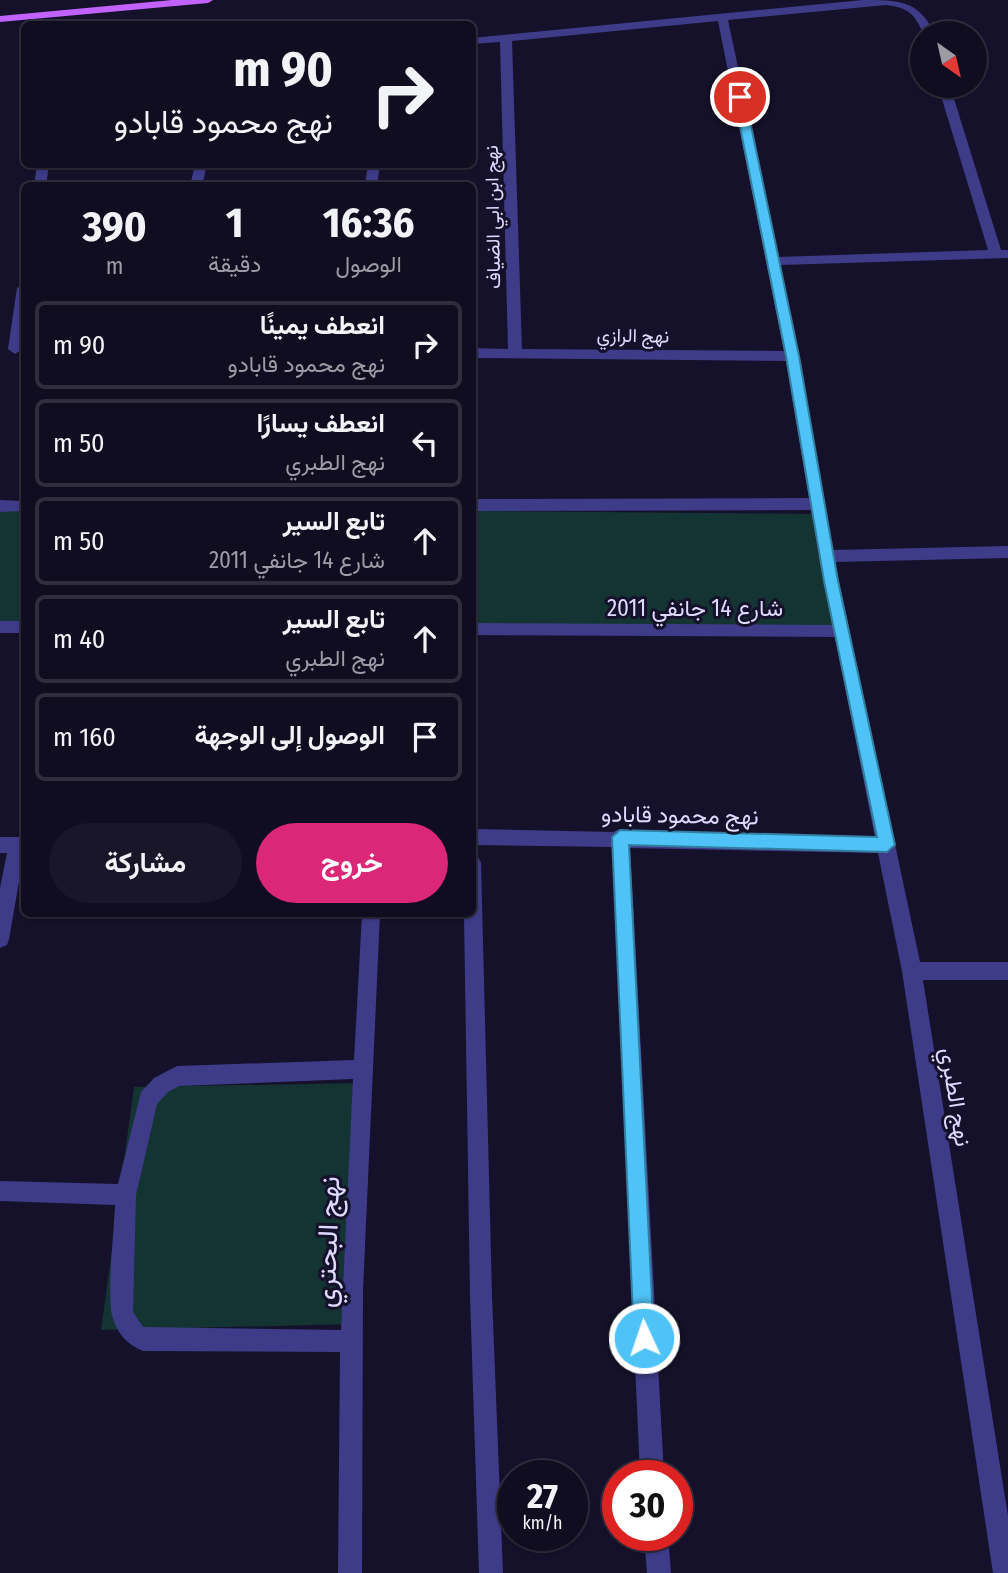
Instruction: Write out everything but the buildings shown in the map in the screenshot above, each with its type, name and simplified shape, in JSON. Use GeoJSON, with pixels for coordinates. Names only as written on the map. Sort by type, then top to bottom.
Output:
{"type":"FeatureCollection","features":[{"type":"Feature","properties":{"kind":"main road"},"geometry":{"type":"LineString","coordinates":[[0,19],[208,0]]}},
{"type":"Feature","properties":{"kind":"street"},"geometry":{"type":"LineString","coordinates":[[476,41],[890,2],[912,7],[924,21]]}},
{"type":"Feature","properties":{"kind":"street"},"geometry":{"type":"LineString","coordinates":[[722,16],[793,356],[816,504],[841,631]]}},
{"type":"Feature","properties":{"kind":"street","name":"نهج ابن ابي الضياف"},"geometry":{"type":"LineString","coordinates":[[506,37],[514,353]]}},
{"type":"Feature","properties":{"kind":"street"},"geometry":{"type":"LineString","coordinates":[[774,261],[1002,254],[948,98]]}},
{"type":"Feature","properties":{"kind":"street"},"geometry":{"type":"LineString","coordinates":[[0,350],[20,349]]}},
{"type":"Feature","properties":{"kind":"street","name":"نهج الرازي"},"geometry":{"type":"LineString","coordinates":[[476,353],[793,356]]}},
{"type":"Feature","properties":{"kind":"street"},"geometry":{"type":"LineString","coordinates":[[476,505],[816,504]]}},
{"type":"Feature","properties":{"kind":"street"},"geometry":{"type":"LineString","coordinates":[[0,506],[21,506]]}},
{"type":"Feature","properties":{"kind":"street"},"geometry":{"type":"LineString","coordinates":[[826,556],[1008,552]]}},
{"type":"Feature","properties":{"kind":"street"},"geometry":{"type":"LineString","coordinates":[[0,627],[21,627]]}},
{"type":"Feature","properties":{"kind":"street","name":"شارع 14 جانفي 2011"},"geometry":{"type":"LineString","coordinates":[[476,629],[841,631]]}},
{"type":"Feature","properties":{"kind":"street","name":"نهج الطبري"},"geometry":{"type":"LineString","coordinates":[[841,631],[912,971],[1005,1573]]}},
{"type":"Feature","properties":{"kind":"street","name":"نهج محمود قابادو"},"geometry":{"type":"LineString","coordinates":[[476,837],[620,837],[887,845]]}},
{"type":"Feature","properties":{"kind":"street"},"geometry":{"type":"LineString","coordinates":[[620,837],[651,1460]]}},
{"type":"Feature","properties":{"kind":"street"},"geometry":{"type":"LineString","coordinates":[[0,939],[14,845]]}},
{"type":"Feature","properties":{"kind":"street","name":"نهج البحتري"},"geometry":{"type":"LineString","coordinates":[[349,1573],[351,1341],[371,917]]}},
{"type":"Feature","properties":{"kind":"street"},"geometry":{"type":"LineString","coordinates":[[473,917],[481,1296],[491,1573]]}},
{"type":"Feature","properties":{"kind":"street"},"geometry":{"type":"LineString","coordinates":[[912,971],[1008,971]]}},
{"type":"Feature","properties":{"kind":"street"},"geometry":{"type":"LineString","coordinates":[[351,1341],[143,1340],[134,1335],[126,1326],[122,1312],[126,1195],[148,1099],[169,1080],[177,1076],[362,1069]]}},
{"type":"Feature","properties":{"kind":"street"},"geometry":{"type":"LineString","coordinates":[[0,1191],[126,1195]]}},
{"type":"Feature","properties":{"kind":"street"},"geometry":{"type":"LineString","coordinates":[[657,1551],[659,1573]]}},
{"type":"Feature","properties":{"kind":"green space"},"geometry":{"type":"Polygon","coordinates":[[[0,508],[21,508],[21,625],[0,625],[0,508]]]}},
{"type":"Feature","properties":{"kind":"green space"},"geometry":{"type":"Polygon","coordinates":[[[476,511],[812,514],[818,554],[842,627],[476,626],[476,511]]]}},
{"type":"Feature","properties":{"kind":"green space"},"geometry":{"type":"Polygon","coordinates":[[[361,1083],[355,1324],[101,1330],[134,1087],[361,1083]]]}},
{"type":"Feature","properties":{"kind":"route"},"geometry":{"type":"LineString","coordinates":[[644,1338],[620,837],[887,845],[831,581],[793,356],[740,97]]}}]}
